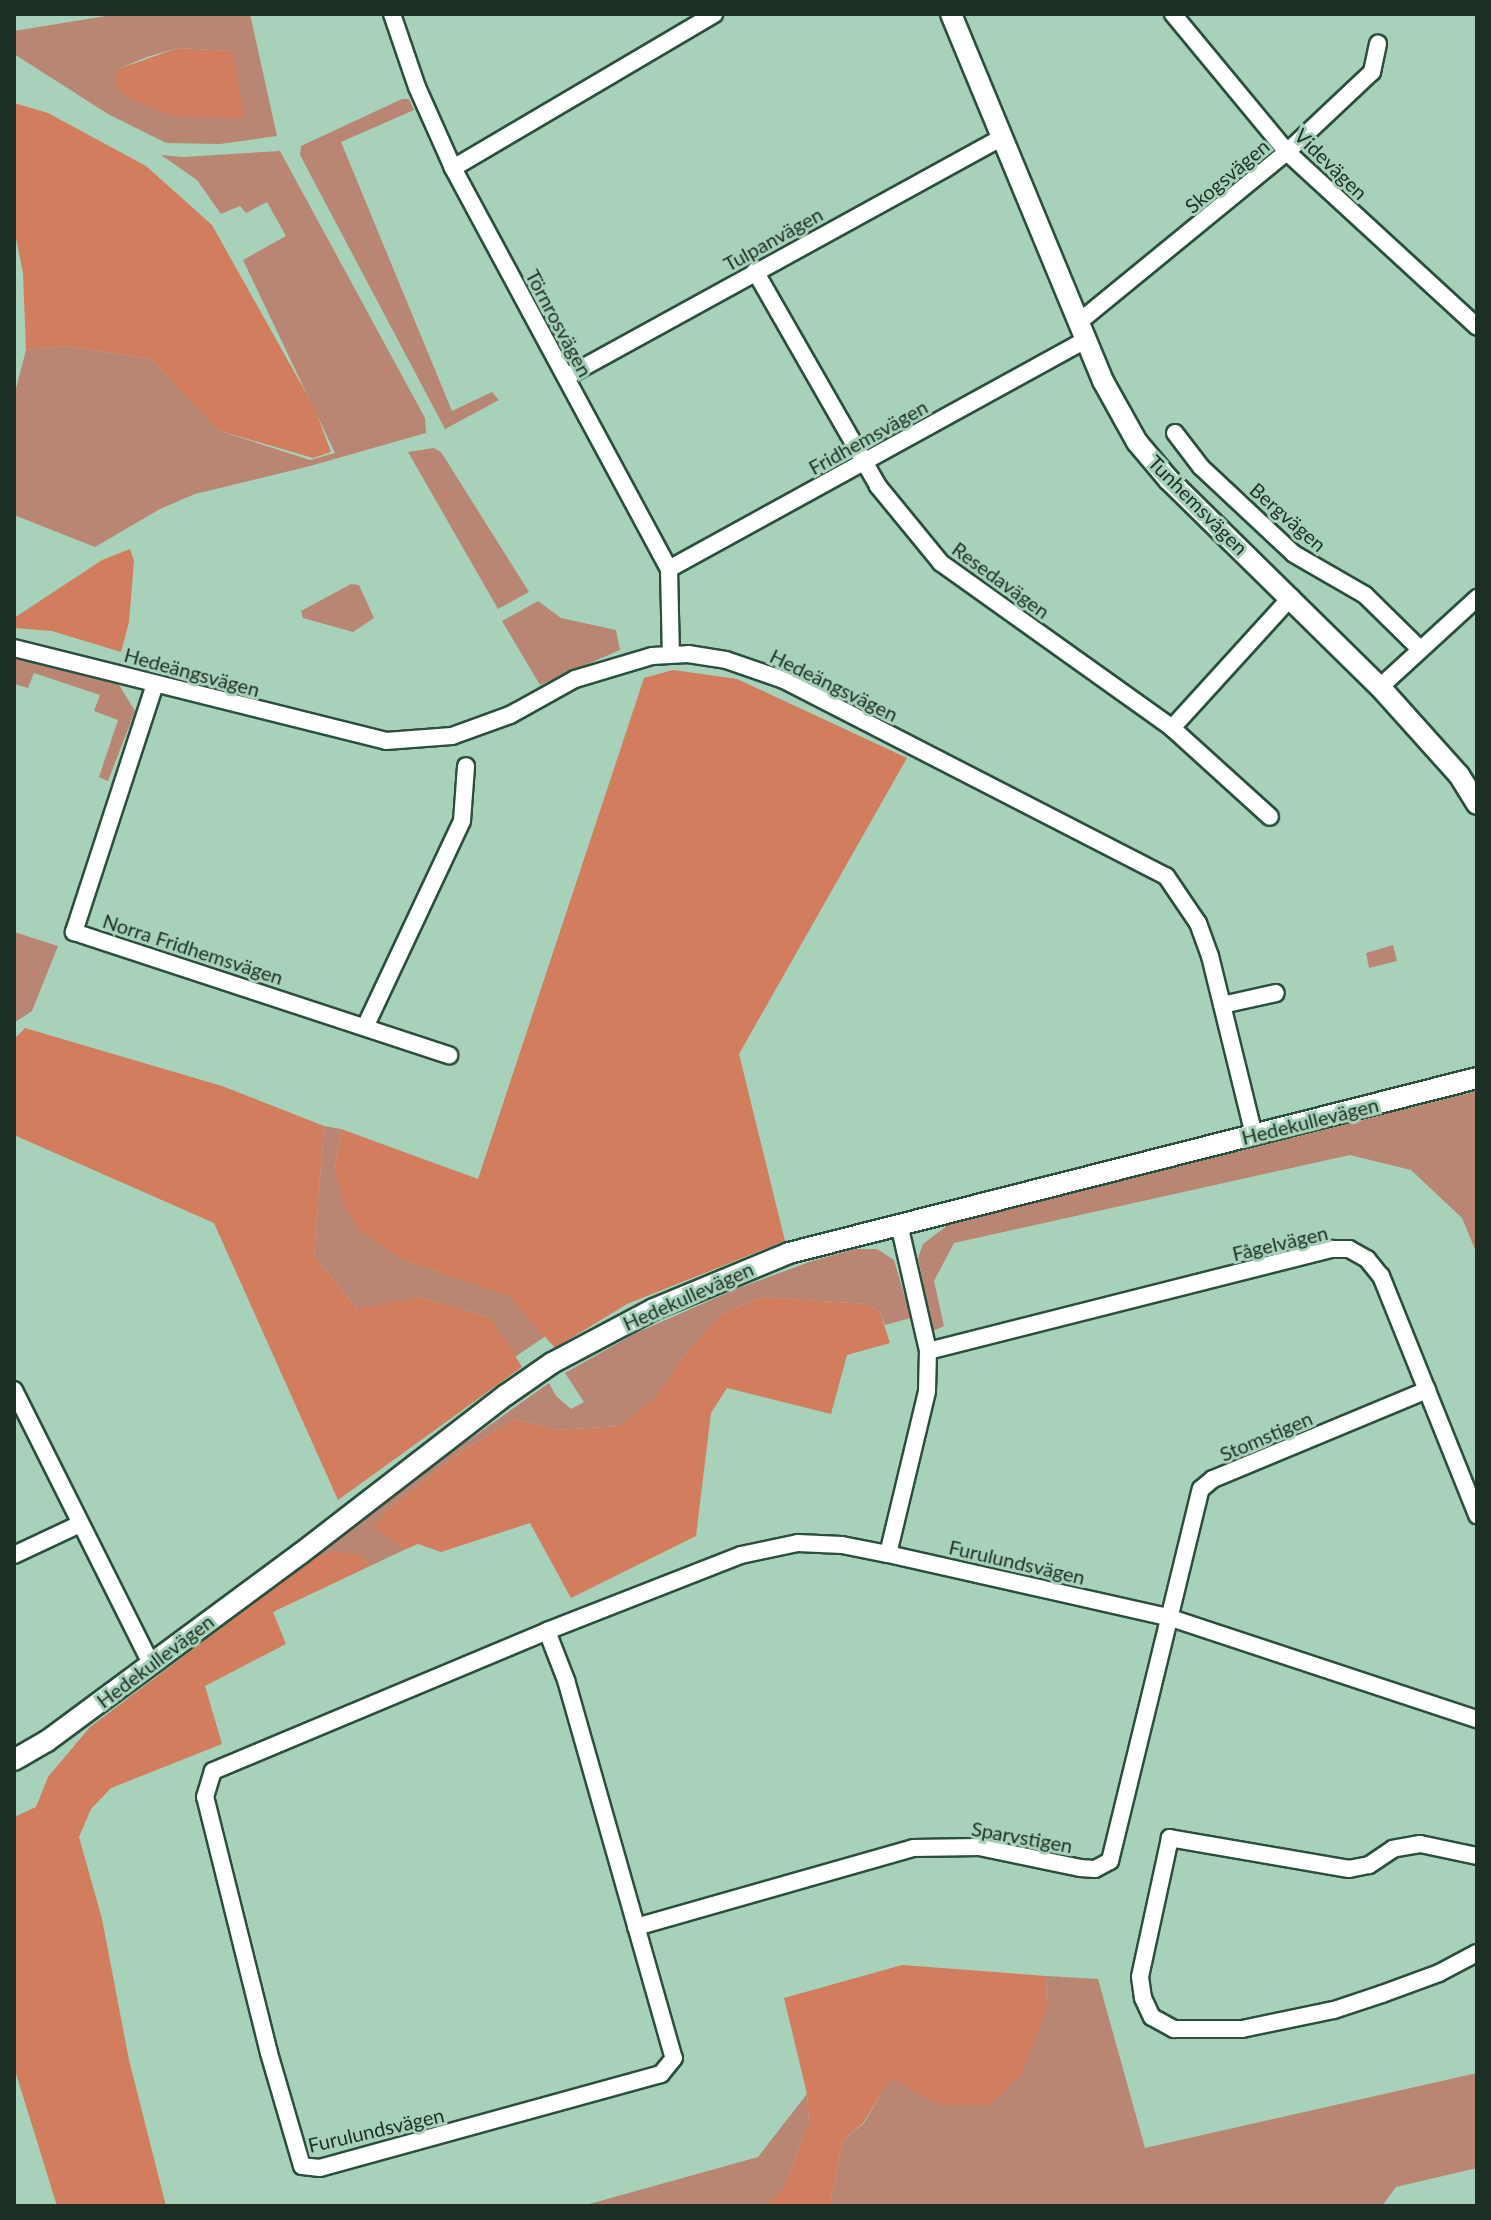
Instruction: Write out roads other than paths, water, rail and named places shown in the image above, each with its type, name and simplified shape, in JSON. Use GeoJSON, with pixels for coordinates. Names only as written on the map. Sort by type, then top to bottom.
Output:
{"type":"FeatureCollection","features":[{"type":"Feature","properties":{"kind":"street","name":"Törnrosvägen"},"geometry":{"type":"LineString","coordinates":[[392,14],[417,87],[453,168],[669,569],[671,654]]}},
{"type":"Feature","properties":{"kind":"street"},"geometry":{"type":"LineString","coordinates":[[453,168],[714,14]]}},
{"type":"Feature","properties":{"kind":"street","name":"Tunhemsvägen"},"geometry":{"type":"LineString","coordinates":[[951,14],[1118,412],[1137,442],[1169,480],[1380,687],[1459,775],[1477,804]]}},
{"type":"Feature","properties":{"kind":"street","name":"Videvägen"},"geometry":{"type":"LineString","coordinates":[[1173,14],[1287,152],[1477,327]]}},
{"type":"Feature","properties":{"kind":"street","name":"Skogsvägen"},"geometry":{"type":"LineString","coordinates":[[1083,331],[1287,152],[1372,72],[1378,44]]}},
{"type":"Feature","properties":{"kind":"street","name":"Tulpanvägen"},"geometry":{"type":"LineString","coordinates":[[566,377],[1001,138]]}},
{"type":"Feature","properties":{"kind":"street","name":"Resedavägen"},"geometry":{"type":"LineString","coordinates":[[755,271],[878,486],[941,563],[1172,728],[1270,817]]}},
{"type":"Feature","properties":{"kind":"street","name":"Fridhemsvägen"},"geometry":{"type":"LineString","coordinates":[[669,569],[863,462],[1083,331]]}},
{"type":"Feature","properties":{"kind":"street","name":"Bergvägen"},"geometry":{"type":"LineString","coordinates":[[1175,433],[1201,467],[1294,554],[1365,595],[1421,650]]}},
{"type":"Feature","properties":{"kind":"street"},"geometry":{"type":"LineString","coordinates":[[1172,728],[1291,597]]}},
{"type":"Feature","properties":{"kind":"street"},"geometry":{"type":"LineString","coordinates":[[1380,687],[1477,598]]}},
{"type":"Feature","properties":{"kind":"street","name":"Hedeängsvägen"},"geometry":{"type":"LineString","coordinates":[[14,648],[386,741],[452,736],[510,715],[575,679],[652,656],[671,654],[726,660],[784,680],[1158,871],[1182,897],[1198,923],[1254,1135]]}},
{"type":"Feature","properties":{"kind":"street","name":"Norra Fridhemsvägen"},"geometry":{"type":"LineString","coordinates":[[155,684],[74,932],[366,1025],[449,1055]]}},
{"type":"Feature","properties":{"kind":"street"},"geometry":{"type":"LineString","coordinates":[[366,1025],[462,821],[466,766]]}},
{"type":"Feature","properties":{"kind":"street"},"geometry":{"type":"LineString","coordinates":[[1222,1005],[1276,993]]}},
{"type":"Feature","properties":{"kind":"street","name":"Hedekullevägen"},"geometry":{"type":"LineString","coordinates":[[14,1760],[47,1741],[552,1363],[654,1309],[789,1253],[1477,1078]]}},
{"type":"Feature","properties":{"kind":"street"},"geometry":{"type":"LineString","coordinates":[[888,1554],[927,1391],[928,1351],[899,1224]]}},
{"type":"Feature","properties":{"kind":"street","name":"Fågelvägen"},"geometry":{"type":"LineString","coordinates":[[928,1351],[1332,1249],[1349,1249],[1367,1259],[1381,1276],[1477,1515]]}},
{"type":"Feature","properties":{"kind":"street"},"geometry":{"type":"LineString","coordinates":[[14,1390],[151,1663]]}},
{"type":"Feature","properties":{"kind":"street","name":"Stomstigen"},"geometry":{"type":"LineString","coordinates":[[1168,1617],[1201,1489],[1213,1479],[1427,1390]]}},
{"type":"Feature","properties":{"kind":"street"},"geometry":{"type":"LineString","coordinates":[[14,1555],[80,1524]]}},
{"type":"Feature","properties":{"kind":"street","name":"Furulundsvägen"},"geometry":{"type":"LineString","coordinates":[[547,1631],[566,1680],[674,2058],[661,2074],[309,2169],[299,2162],[205,1797],[207,1782],[213,1771],[547,1631],[741,1555],[798,1543],[842,1545],[888,1554],[1168,1617],[1477,1719]]}},
{"type":"Feature","properties":{"kind":"street","name":"Sparvstigen"},"geometry":{"type":"LineString","coordinates":[[636,1927],[913,1848],[979,1847],[1095,1869],[1110,1861],[1168,1617]]}},
{"type":"Feature","properties":{"kind":"street"},"geometry":{"type":"LineString","coordinates":[[1477,1856],[1420,1844],[1393,1849],[1369,1865],[1349,1869],[1170,1838],[1140,1977],[1143,1998],[1152,2017],[1174,2029],[1242,2029],[1334,2010],[1439,1973],[1477,1953]]}}]}
